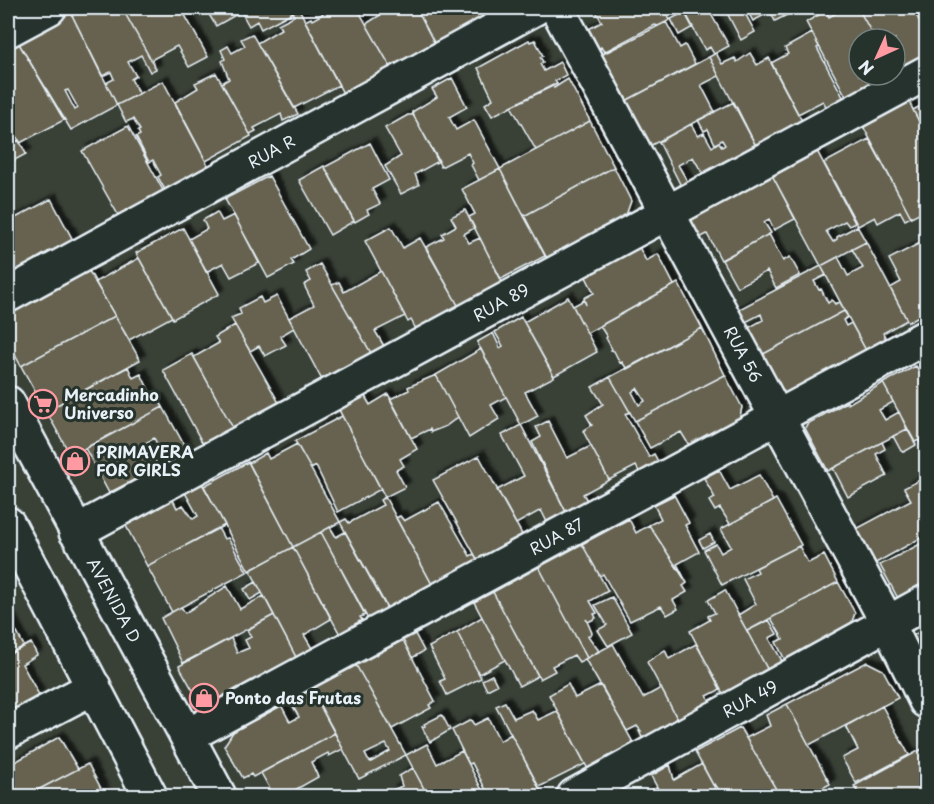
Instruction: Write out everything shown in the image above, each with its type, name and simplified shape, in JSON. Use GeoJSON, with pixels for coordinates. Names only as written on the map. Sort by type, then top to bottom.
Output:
{"type":"FeatureCollection","features":[{"type":"Feature","properties":{"kind":"street"},"geometry":{"type":"LineString","coordinates":[[8,30],[49,8]]}},
{"type":"Feature","properties":{"kind":"street","name":"RUA R"},"geometry":{"type":"LineString","coordinates":[[8,296],[535,8]]}},
{"type":"Feature","properties":{"kind":"street","name":"RUA 56"},"geometry":{"type":"LineString","coordinates":[[557,8],[887,622],[927,701]]}},
{"type":"Feature","properties":{"kind":"street","name":"RUA 89"},"geometry":{"type":"LineString","coordinates":[[76,532],[927,73]]}},
{"type":"Feature","properties":{"kind":"street","name":"RUA 87"},"geometry":{"type":"LineString","coordinates":[[187,736],[927,337]]}},
{"type":"Feature","properties":{"kind":"street","name":"AVENIDA D"},"geometry":{"type":"LineString","coordinates":[[8,403],[187,736],[214,795]]}},
{"type":"Feature","properties":{"kind":"street"},"geometry":{"type":"LineString","coordinates":[[8,524],[150,796]]}},
{"type":"Feature","properties":{"kind":"street","name":"RUA 49"},"geometry":{"type":"LineString","coordinates":[[574,796],[927,602]]}},
{"type":"Feature","properties":{"kind":"street"},"geometry":{"type":"LineString","coordinates":[[8,732],[94,687]]}},
{"type":"Feature","properties":{"kind":"building"},"geometry":{"type":"Polygon","coordinates":[[[82,8],[122,8],[156,69],[150,72],[141,55],[128,62],[136,76],[131,79],[139,94],[117,105],[106,83],[114,79],[111,72],[102,76],[71,13],[82,8]]]}},
{"type":"Feature","properties":{"kind":"building"},"geometry":{"type":"Polygon","coordinates":[[[122,8],[181,8],[208,57],[189,67],[177,46],[151,60],[122,8]]]}},
{"type":"Feature","properties":{"kind":"building"},"geometry":{"type":"Polygon","coordinates":[[[205,8],[239,8],[241,12],[216,26],[205,8]]]}},
{"type":"Feature","properties":{"kind":"building"},"geometry":{"type":"Polygon","coordinates":[[[239,8],[299,9],[261,29],[257,21],[249,26],[239,8]]]}},
{"type":"Feature","properties":{"kind":"building"},"geometry":{"type":"Polygon","coordinates":[[[319,8],[357,8],[394,73],[346,99],[305,21],[323,14],[319,8]]]}},
{"type":"Feature","properties":{"kind":"building"},"geometry":{"type":"Polygon","coordinates":[[[386,8],[416,8],[438,50],[394,73],[366,24],[388,10],[386,8]]]}},
{"type":"Feature","properties":{"kind":"building"},"geometry":{"type":"Polygon","coordinates":[[[416,8],[513,8],[438,50],[416,8]]]}},
{"type":"Feature","properties":{"kind":"building"},"geometry":{"type":"Polygon","coordinates":[[[594,8],[663,8],[670,20],[658,26],[655,25],[604,52],[601,47],[590,53],[579,34],[602,22],[594,8]]]}},
{"type":"Feature","properties":{"kind":"building"},"geometry":{"type":"Polygon","coordinates":[[[682,8],[711,8],[708,9],[729,46],[714,54],[710,47],[705,50],[682,8]]]}},
{"type":"Feature","properties":{"kind":"building"},"geometry":{"type":"Polygon","coordinates":[[[726,8],[742,8],[755,32],[741,40],[726,8]]]}},
{"type":"Feature","properties":{"kind":"building"},"geometry":{"type":"Polygon","coordinates":[[[746,8],[790,8],[793,12],[775,21],[770,12],[753,21],[746,8]]]}},
{"type":"Feature","properties":{"kind":"building"},"geometry":{"type":"Polygon","coordinates":[[[858,8],[868,27],[847,27],[847,87],[872,87],[848,100],[806,22],[826,11],[829,17],[844,9],[858,8]]]}},
{"type":"Feature","properties":{"kind":"building"},"geometry":{"type":"Polygon","coordinates":[[[858,8],[912,8],[920,22],[923,20],[926,26],[926,58],[920,62],[918,58],[907,64],[907,27],[868,27],[858,8]]]}},
{"type":"Feature","properties":{"kind":"building"},"geometry":{"type":"Polygon","coordinates":[[[916,8],[926,8],[926,26],[923,20],[916,8]]]}},
{"type":"Feature","properties":{"kind":"building"},"geometry":{"type":"Polygon","coordinates":[[[299,9],[339,85],[294,108],[257,43],[281,29],[278,24],[294,16],[292,12],[299,9]]]}},
{"type":"Feature","properties":{"kind":"building"},"geometry":{"type":"Polygon","coordinates":[[[685,12],[693,27],[679,35],[671,19],[685,12]]]}},
{"type":"Feature","properties":{"kind":"building"},"geometry":{"type":"Polygon","coordinates":[[[71,13],[117,105],[71,130],[18,42],[71,13]],[[68,90],[65,91],[75,110],[78,108],[68,90]]]}},
{"type":"Feature","properties":{"kind":"building"},"geometry":{"type":"Polygon","coordinates":[[[666,22],[680,48],[685,45],[695,64],[618,105],[615,82],[601,55],[666,22]]]}},
{"type":"Feature","properties":{"kind":"building"},"geometry":{"type":"Polygon","coordinates":[[[812,33],[819,47],[817,48],[845,101],[828,110],[823,101],[798,114],[771,63],[788,54],[785,48],[812,33]]]}},
{"type":"Feature","properties":{"kind":"building"},"geometry":{"type":"Polygon","coordinates":[[[252,34],[298,114],[283,121],[281,114],[254,128],[256,131],[250,134],[222,83],[229,79],[222,61],[225,59],[221,50],[228,46],[232,53],[245,46],[241,39],[252,34]]]}},
{"type":"Feature","properties":{"kind":"building"},"geometry":{"type":"Polygon","coordinates":[[[529,40],[530,42],[535,40],[543,56],[540,57],[543,62],[540,64],[544,71],[560,62],[566,75],[555,81],[557,84],[492,116],[485,104],[493,99],[478,68],[529,40]]]}},
{"type":"Feature","properties":{"kind":"building"},"geometry":{"type":"Polygon","coordinates":[[[18,42],[64,120],[20,143],[8,120],[8,47],[18,42]]]}},
{"type":"Feature","properties":{"kind":"building"},"geometry":{"type":"Polygon","coordinates":[[[716,53],[722,64],[735,58],[737,62],[750,53],[757,65],[769,58],[803,123],[757,148],[709,57],[716,53]]]}},
{"type":"Feature","properties":{"kind":"building"},"geometry":{"type":"Polygon","coordinates":[[[709,57],[719,76],[701,85],[715,112],[642,150],[618,105],[709,57]]]}},
{"type":"Feature","properties":{"kind":"building"},"geometry":{"type":"Polygon","coordinates":[[[216,73],[251,136],[206,161],[175,102],[198,88],[195,83],[216,73]]]}},
{"type":"Feature","properties":{"kind":"building"},"geometry":{"type":"Polygon","coordinates":[[[452,78],[467,107],[449,117],[456,130],[474,120],[500,169],[479,180],[468,153],[441,167],[412,112],[437,97],[432,89],[452,78]]]}},
{"type":"Feature","properties":{"kind":"building"},"geometry":{"type":"Polygon","coordinates":[[[568,79],[590,121],[536,150],[511,106],[553,85],[554,88],[568,79]]]}},
{"type":"Feature","properties":{"kind":"building"},"geometry":{"type":"Polygon","coordinates":[[[163,81],[211,171],[168,195],[158,177],[161,175],[153,160],[149,162],[136,137],[140,135],[138,131],[140,130],[133,119],[126,122],[117,105],[163,81]]]}},
{"type":"Feature","properties":{"kind":"building"},"geometry":{"type":"Polygon","coordinates":[[[734,102],[757,148],[704,176],[693,157],[678,165],[689,184],[682,188],[659,142],[691,124],[698,136],[704,133],[712,147],[719,142],[722,147],[725,145],[722,140],[715,144],[708,129],[704,131],[698,120],[734,102]]]}},
{"type":"Feature","properties":{"kind":"building"},"geometry":{"type":"Polygon","coordinates":[[[909,102],[926,135],[926,193],[918,197],[925,210],[911,217],[863,126],[909,102]]]}},
{"type":"Feature","properties":{"kind":"building"},"geometry":{"type":"Polygon","coordinates":[[[926,103],[926,135],[913,110],[926,103]]]}},
{"type":"Feature","properties":{"kind":"building"},"geometry":{"type":"Polygon","coordinates":[[[408,115],[413,115],[439,161],[415,174],[419,185],[401,194],[385,166],[401,156],[385,128],[408,115]]]}},
{"type":"Feature","properties":{"kind":"building"},"geometry":{"type":"Polygon","coordinates":[[[590,121],[614,167],[524,216],[500,169],[590,121]]]}},
{"type":"Feature","properties":{"kind":"building"},"geometry":{"type":"Polygon","coordinates":[[[128,126],[166,196],[121,220],[82,151],[128,126]]]}},
{"type":"Feature","properties":{"kind":"building"},"geometry":{"type":"Polygon","coordinates":[[[8,134],[12,144],[19,140],[26,154],[9,163],[8,134]]]}},
{"type":"Feature","properties":{"kind":"building"},"geometry":{"type":"Polygon","coordinates":[[[869,139],[911,217],[905,220],[900,211],[878,223],[875,217],[858,226],[824,163],[869,139]]]}},
{"type":"Feature","properties":{"kind":"building"},"geometry":{"type":"Polygon","coordinates":[[[370,143],[389,180],[372,189],[380,204],[367,210],[369,214],[355,222],[325,167],[370,143]]]}},
{"type":"Feature","properties":{"kind":"building"},"geometry":{"type":"Polygon","coordinates":[[[817,151],[855,223],[849,226],[845,221],[826,231],[833,242],[837,237],[857,226],[866,242],[821,266],[772,175],[817,151]]]}},
{"type":"Feature","properties":{"kind":"building"},"geometry":{"type":"Polygon","coordinates":[[[324,166],[354,221],[330,235],[299,180],[324,166]]]}},
{"type":"Feature","properties":{"kind":"building"},"geometry":{"type":"Polygon","coordinates":[[[614,167],[631,201],[625,218],[548,260],[524,216],[614,167]]]}},
{"type":"Feature","properties":{"kind":"building"},"geometry":{"type":"Polygon","coordinates":[[[500,169],[545,256],[501,279],[469,217],[475,214],[462,189],[500,169]]]}},
{"type":"Feature","properties":{"kind":"building"},"geometry":{"type":"Polygon","coordinates":[[[772,175],[795,219],[774,230],[769,219],[764,222],[771,233],[721,260],[707,234],[692,242],[689,236],[693,217],[772,175]]]}},
{"type":"Feature","properties":{"kind":"building"},"geometry":{"type":"Polygon","coordinates":[[[269,176],[309,249],[291,260],[294,264],[268,278],[225,199],[269,176]]]}},
{"type":"Feature","properties":{"kind":"building"},"geometry":{"type":"Polygon","coordinates":[[[51,199],[75,244],[53,255],[51,250],[36,259],[39,263],[8,280],[8,222],[51,199]]]}},
{"type":"Feature","properties":{"kind":"building"},"geometry":{"type":"Polygon","coordinates":[[[465,210],[474,228],[464,234],[469,243],[480,238],[503,284],[459,307],[426,247],[444,238],[442,234],[456,226],[451,217],[465,210]]]}},
{"type":"Feature","properties":{"kind":"building"},"geometry":{"type":"Polygon","coordinates":[[[217,212],[222,221],[234,215],[259,263],[231,277],[223,263],[206,272],[189,239],[207,229],[203,220],[217,212]]]}},
{"type":"Feature","properties":{"kind":"building"},"geometry":{"type":"Polygon","coordinates":[[[391,227],[403,248],[420,238],[459,307],[416,329],[411,320],[408,322],[365,241],[391,227]]]}},
{"type":"Feature","properties":{"kind":"building"},"geometry":{"type":"Polygon","coordinates":[[[183,228],[219,294],[173,319],[136,253],[183,228]]]}},
{"type":"Feature","properties":{"kind":"building"},"geometry":{"type":"Polygon","coordinates":[[[769,234],[783,261],[790,257],[800,275],[776,288],[767,271],[737,287],[722,260],[769,234]]]}},
{"type":"Feature","properties":{"kind":"building"},"geometry":{"type":"Polygon","coordinates":[[[924,241],[926,246],[926,312],[908,322],[890,288],[901,282],[889,259],[924,241]]]}},
{"type":"Feature","properties":{"kind":"building"},"geometry":{"type":"Polygon","coordinates":[[[866,242],[907,320],[883,333],[889,345],[869,356],[821,266],[838,257],[848,276],[863,268],[852,249],[866,242]]]}},
{"type":"Feature","properties":{"kind":"building"},"geometry":{"type":"Polygon","coordinates":[[[639,247],[646,261],[658,254],[674,285],[587,333],[573,306],[584,300],[586,305],[584,298],[594,293],[585,275],[639,247]]]}},
{"type":"Feature","properties":{"kind":"building"},"geometry":{"type":"Polygon","coordinates":[[[139,258],[172,317],[129,340],[95,282],[139,258]]]}},
{"type":"Feature","properties":{"kind":"building"},"geometry":{"type":"Polygon","coordinates":[[[320,264],[371,353],[322,380],[289,318],[314,305],[304,285],[311,281],[306,272],[320,264]]]}},
{"type":"Feature","properties":{"kind":"building"},"geometry":{"type":"Polygon","coordinates":[[[821,266],[826,275],[814,281],[828,303],[832,300],[835,304],[840,302],[844,311],[754,359],[739,333],[763,320],[761,314],[736,327],[730,314],[821,266]]]}},
{"type":"Feature","properties":{"kind":"building"},"geometry":{"type":"Polygon","coordinates":[[[89,271],[115,316],[21,366],[8,342],[8,315],[89,271]]]}},
{"type":"Feature","properties":{"kind":"building"},"geometry":{"type":"Polygon","coordinates":[[[381,271],[405,316],[375,331],[384,346],[371,353],[332,285],[339,282],[344,292],[381,271]]]}},
{"type":"Feature","properties":{"kind":"building"},"geometry":{"type":"Polygon","coordinates":[[[678,283],[702,328],[627,369],[611,350],[600,326],[678,283]]]}},
{"type":"Feature","properties":{"kind":"building"},"geometry":{"type":"Polygon","coordinates":[[[277,296],[294,328],[280,336],[286,345],[265,356],[259,346],[250,351],[231,318],[241,314],[239,308],[260,297],[263,303],[277,296]]]}},
{"type":"Feature","properties":{"kind":"building"},"geometry":{"type":"Polygon","coordinates":[[[568,297],[597,352],[554,376],[524,322],[568,297]]]}},
{"type":"Feature","properties":{"kind":"building"},"geometry":{"type":"Polygon","coordinates":[[[844,311],[848,317],[843,320],[846,326],[851,323],[869,356],[791,398],[770,391],[754,359],[844,311]]]}},
{"type":"Feature","properties":{"kind":"building"},"geometry":{"type":"Polygon","coordinates":[[[115,316],[140,360],[46,411],[21,366],[115,316]]]}},
{"type":"Feature","properties":{"kind":"building"},"geometry":{"type":"Polygon","coordinates":[[[521,317],[554,377],[525,392],[538,416],[521,425],[477,342],[493,333],[500,348],[503,346],[495,332],[521,317]]]}},
{"type":"Feature","properties":{"kind":"building"},"geometry":{"type":"Polygon","coordinates":[[[235,325],[279,403],[233,428],[194,357],[219,343],[215,337],[235,325]]]}},
{"type":"Feature","properties":{"kind":"building"},"geometry":{"type":"Polygon","coordinates":[[[702,328],[725,375],[635,421],[610,377],[702,328]],[[637,388],[632,392],[639,405],[645,401],[637,388]]]}},
{"type":"Feature","properties":{"kind":"building"},"geometry":{"type":"Polygon","coordinates":[[[481,349],[506,397],[491,405],[499,419],[469,438],[436,375],[481,349]]]}},
{"type":"Feature","properties":{"kind":"building"},"geometry":{"type":"Polygon","coordinates":[[[192,354],[233,428],[203,444],[163,370],[192,354]]]}},
{"type":"Feature","properties":{"kind":"building"},"geometry":{"type":"Polygon","coordinates":[[[916,366],[922,376],[926,373],[926,443],[921,445],[919,440],[915,442],[883,383],[916,366]]]}},
{"type":"Feature","properties":{"kind":"building"},"geometry":{"type":"Polygon","coordinates":[[[128,367],[133,378],[141,374],[154,401],[158,399],[163,407],[71,456],[46,411],[128,367]]]}},
{"type":"Feature","properties":{"kind":"building"},"geometry":{"type":"Polygon","coordinates":[[[436,375],[458,417],[446,426],[431,432],[430,429],[411,438],[390,399],[409,390],[408,387],[436,375]]]}},
{"type":"Feature","properties":{"kind":"building"},"geometry":{"type":"Polygon","coordinates":[[[725,375],[742,407],[738,425],[692,450],[681,432],[650,448],[635,421],[725,375]]]}},
{"type":"Feature","properties":{"kind":"building"},"geometry":{"type":"Polygon","coordinates":[[[610,377],[630,412],[625,414],[649,457],[654,454],[661,467],[642,477],[636,466],[609,480],[583,431],[592,425],[586,415],[603,404],[592,387],[610,377]]]}},
{"type":"Feature","properties":{"kind":"building"},"geometry":{"type":"Polygon","coordinates":[[[883,383],[893,402],[879,410],[885,420],[899,412],[907,429],[828,471],[805,428],[807,424],[847,402],[848,404],[883,383]]]}},
{"type":"Feature","properties":{"kind":"building"},"geometry":{"type":"Polygon","coordinates":[[[363,393],[370,405],[388,394],[417,449],[400,459],[404,466],[396,470],[405,487],[385,497],[337,406],[363,393]]]}},
{"type":"Feature","properties":{"kind":"building"},"geometry":{"type":"Polygon","coordinates":[[[163,407],[188,452],[167,463],[154,438],[144,444],[159,467],[109,493],[85,448],[163,407]]]}},
{"type":"Feature","properties":{"kind":"building"},"geometry":{"type":"Polygon","coordinates":[[[342,416],[381,489],[338,512],[316,466],[311,469],[295,441],[342,416]]]}},
{"type":"Feature","properties":{"kind":"building"},"geometry":{"type":"Polygon","coordinates":[[[548,421],[567,458],[591,446],[609,480],[583,494],[590,505],[568,516],[532,442],[541,437],[536,427],[548,421]]]}},
{"type":"Feature","properties":{"kind":"building"},"geometry":{"type":"Polygon","coordinates":[[[521,425],[568,516],[549,526],[541,510],[516,524],[497,490],[524,476],[502,435],[521,425]]]}},
{"type":"Feature","properties":{"kind":"building"},"geometry":{"type":"Polygon","coordinates":[[[907,429],[916,445],[904,452],[901,451],[893,436],[907,429]]]}},
{"type":"Feature","properties":{"kind":"building"},"geometry":{"type":"Polygon","coordinates":[[[882,442],[885,449],[876,454],[887,476],[848,497],[833,468],[882,442]]]}},
{"type":"Feature","properties":{"kind":"building"},"geometry":{"type":"Polygon","coordinates":[[[297,444],[340,522],[293,547],[249,463],[266,453],[269,459],[297,444]]]}},
{"type":"Feature","properties":{"kind":"building"},"geometry":{"type":"Polygon","coordinates":[[[479,456],[525,540],[480,564],[433,480],[479,456]]]}},
{"type":"Feature","properties":{"kind":"building"},"geometry":{"type":"Polygon","coordinates":[[[248,462],[293,547],[249,571],[204,486],[248,462]]]}},
{"type":"Feature","properties":{"kind":"building"},"geometry":{"type":"Polygon","coordinates":[[[719,470],[730,490],[759,475],[773,501],[730,524],[720,508],[715,511],[709,501],[715,498],[704,478],[719,470]]]}},
{"type":"Feature","properties":{"kind":"building"},"geometry":{"type":"Polygon","coordinates":[[[926,477],[926,535],[865,569],[847,534],[911,500],[904,488],[926,477]]]}},
{"type":"Feature","properties":{"kind":"building"},"geometry":{"type":"Polygon","coordinates":[[[200,480],[225,525],[147,566],[124,522],[171,496],[177,508],[183,505],[193,519],[198,516],[183,489],[200,480]]]}},
{"type":"Feature","properties":{"kind":"building"},"geometry":{"type":"Polygon","coordinates":[[[674,495],[689,523],[685,525],[699,552],[677,564],[687,583],[649,525],[661,519],[654,505],[674,495]]]}},
{"type":"Feature","properties":{"kind":"building"},"geometry":{"type":"Polygon","coordinates":[[[385,497],[434,588],[389,611],[340,522],[346,519],[349,523],[383,505],[380,500],[385,497]]]}},
{"type":"Feature","properties":{"kind":"building"},"geometry":{"type":"Polygon","coordinates":[[[776,499],[801,545],[722,585],[704,550],[716,544],[721,553],[731,547],[721,529],[776,499]]]}},
{"type":"Feature","properties":{"kind":"building"},"geometry":{"type":"Polygon","coordinates":[[[439,502],[470,556],[474,554],[480,564],[434,588],[396,518],[400,516],[404,521],[439,502]]]}},
{"type":"Feature","properties":{"kind":"building"},"geometry":{"type":"Polygon","coordinates":[[[629,519],[636,533],[649,525],[687,583],[683,586],[687,592],[673,600],[678,609],[667,615],[661,606],[630,621],[603,574],[600,576],[582,544],[629,519]]]}},
{"type":"Feature","properties":{"kind":"building"},"geometry":{"type":"Polygon","coordinates":[[[330,527],[336,537],[345,532],[387,609],[368,619],[321,532],[330,527]]]}},
{"type":"Feature","properties":{"kind":"building"},"geometry":{"type":"Polygon","coordinates":[[[218,528],[224,539],[228,538],[247,572],[172,612],[147,566],[218,528]]]}},
{"type":"Feature","properties":{"kind":"building"},"geometry":{"type":"Polygon","coordinates":[[[321,532],[365,615],[360,617],[362,620],[353,625],[355,630],[343,640],[293,547],[321,532]]]}},
{"type":"Feature","properties":{"kind":"building"},"geometry":{"type":"Polygon","coordinates":[[[710,534],[714,542],[703,548],[699,540],[710,534]]]}},
{"type":"Feature","properties":{"kind":"building"},"geometry":{"type":"Polygon","coordinates":[[[926,541],[926,588],[900,602],[880,565],[926,541]]]}},
{"type":"Feature","properties":{"kind":"building"},"geometry":{"type":"Polygon","coordinates":[[[582,544],[608,591],[590,601],[597,613],[594,614],[596,618],[588,622],[586,619],[592,633],[588,636],[599,651],[587,658],[539,567],[582,544]]]}},
{"type":"Feature","properties":{"kind":"building"},"geometry":{"type":"Polygon","coordinates":[[[799,546],[808,563],[824,555],[838,582],[747,631],[738,615],[756,604],[743,579],[758,572],[756,568],[799,546]]]}},
{"type":"Feature","properties":{"kind":"building"},"geometry":{"type":"Polygon","coordinates":[[[293,547],[331,619],[304,635],[313,650],[297,659],[250,570],[293,547]]]}},
{"type":"Feature","properties":{"kind":"building"},"geometry":{"type":"Polygon","coordinates":[[[539,567],[587,658],[579,662],[574,655],[552,666],[555,671],[540,679],[493,592],[539,567]]]}},
{"type":"Feature","properties":{"kind":"building"},"geometry":{"type":"Polygon","coordinates":[[[256,582],[262,593],[250,600],[244,589],[256,582]]]}},
{"type":"Feature","properties":{"kind":"building"},"geometry":{"type":"Polygon","coordinates":[[[838,582],[855,613],[848,633],[788,666],[776,642],[783,639],[771,618],[838,582]]]}},
{"type":"Feature","properties":{"kind":"building"},"geometry":{"type":"Polygon","coordinates":[[[227,586],[240,609],[264,596],[274,615],[183,663],[161,618],[181,607],[185,613],[227,586]]]}},
{"type":"Feature","properties":{"kind":"building"},"geometry":{"type":"Polygon","coordinates":[[[725,590],[771,676],[726,700],[690,631],[710,620],[708,616],[715,613],[708,600],[725,590]]]}},
{"type":"Feature","properties":{"kind":"building"},"geometry":{"type":"Polygon","coordinates":[[[493,592],[538,676],[519,686],[474,602],[493,592]]]}},
{"type":"Feature","properties":{"kind":"building"},"geometry":{"type":"Polygon","coordinates":[[[612,597],[632,633],[608,646],[598,630],[607,625],[595,605],[612,597]]]}},
{"type":"Feature","properties":{"kind":"building"},"geometry":{"type":"Polygon","coordinates":[[[274,615],[297,659],[217,706],[203,708],[179,666],[231,638],[237,653],[249,648],[245,640],[251,637],[247,630],[274,615]]]}},
{"type":"Feature","properties":{"kind":"building"},"geometry":{"type":"Polygon","coordinates":[[[8,616],[24,646],[8,655],[8,616]]]}},
{"type":"Feature","properties":{"kind":"building"},"geometry":{"type":"Polygon","coordinates":[[[482,617],[505,660],[479,674],[457,632],[482,617]]]}},
{"type":"Feature","properties":{"kind":"building"},"geometry":{"type":"Polygon","coordinates":[[[769,620],[777,634],[769,638],[786,668],[771,676],[747,631],[769,620]]]}},
{"type":"Feature","properties":{"kind":"building"},"geometry":{"type":"Polygon","coordinates":[[[926,628],[926,677],[912,636],[926,628]]]}},
{"type":"Feature","properties":{"kind":"building"},"geometry":{"type":"Polygon","coordinates":[[[457,632],[481,678],[447,695],[440,681],[445,679],[429,647],[457,632]]]}},
{"type":"Feature","properties":{"kind":"building"},"geometry":{"type":"Polygon","coordinates":[[[415,634],[424,651],[412,658],[403,640],[415,634]]]}},
{"type":"Feature","properties":{"kind":"building"},"geometry":{"type":"Polygon","coordinates":[[[403,640],[435,701],[429,705],[431,708],[392,729],[356,665],[403,640]]]}},
{"type":"Feature","properties":{"kind":"building"},"geometry":{"type":"Polygon","coordinates":[[[31,643],[37,655],[22,664],[39,695],[8,713],[8,655],[31,643]]]}},
{"type":"Feature","properties":{"kind":"building"},"geometry":{"type":"Polygon","coordinates":[[[613,644],[643,698],[661,688],[680,724],[645,744],[637,726],[627,731],[585,659],[613,644]]]}},
{"type":"Feature","properties":{"kind":"building"},"geometry":{"type":"Polygon","coordinates":[[[696,644],[721,689],[707,696],[713,706],[680,724],[647,662],[665,650],[669,659],[696,644]]]}},
{"type":"Feature","properties":{"kind":"building"},"geometry":{"type":"Polygon","coordinates":[[[867,662],[883,670],[898,698],[809,745],[787,704],[867,662]]]}},
{"type":"Feature","properties":{"kind":"building"},"geometry":{"type":"Polygon","coordinates":[[[356,665],[406,755],[359,779],[311,689],[356,665]],[[386,744],[365,754],[371,762],[390,751],[386,744]]]}},
{"type":"Feature","properties":{"kind":"building"},"geometry":{"type":"Polygon","coordinates":[[[492,675],[497,685],[487,690],[482,680],[492,675]]]}},
{"type":"Feature","properties":{"kind":"building"},"geometry":{"type":"Polygon","coordinates":[[[568,684],[575,698],[601,685],[636,748],[590,773],[549,695],[568,684]]]}},
{"type":"Feature","properties":{"kind":"building"},"geometry":{"type":"Polygon","coordinates":[[[311,689],[335,733],[253,777],[251,774],[243,778],[224,746],[233,732],[281,705],[290,722],[299,717],[290,701],[311,689]]]}},
{"type":"Feature","properties":{"kind":"building"},"geometry":{"type":"Polygon","coordinates":[[[505,702],[514,718],[532,710],[538,720],[557,711],[585,764],[539,787],[496,706],[505,702]]]}},
{"type":"Feature","properties":{"kind":"building"},"geometry":{"type":"Polygon","coordinates":[[[787,704],[830,784],[807,796],[780,796],[746,738],[770,726],[766,715],[787,704]]]}},
{"type":"Feature","properties":{"kind":"building"},"geometry":{"type":"Polygon","coordinates":[[[882,706],[909,755],[856,783],[842,758],[858,750],[846,726],[882,706]]]}},
{"type":"Feature","properties":{"kind":"building"},"geometry":{"type":"Polygon","coordinates":[[[442,715],[450,730],[430,742],[422,727],[442,715]]]}},
{"type":"Feature","properties":{"kind":"building"},"geometry":{"type":"Polygon","coordinates":[[[488,718],[500,741],[511,734],[543,796],[489,796],[452,730],[471,720],[474,725],[488,718]]]}},
{"type":"Feature","properties":{"kind":"building"},"geometry":{"type":"Polygon","coordinates":[[[740,728],[780,796],[723,796],[715,784],[713,785],[695,752],[740,728]]]}},
{"type":"Feature","properties":{"kind":"building"},"geometry":{"type":"Polygon","coordinates":[[[335,733],[343,749],[329,756],[328,753],[311,762],[318,777],[293,791],[296,796],[274,796],[261,773],[335,733]]]}},
{"type":"Feature","properties":{"kind":"building"},"geometry":{"type":"Polygon","coordinates":[[[59,737],[78,769],[26,796],[8,796],[8,792],[16,788],[8,773],[8,766],[59,737]]]}},
{"type":"Feature","properties":{"kind":"building"},"geometry":{"type":"Polygon","coordinates":[[[427,744],[437,764],[462,751],[485,796],[428,796],[406,755],[427,744]]]}},
{"type":"Feature","properties":{"kind":"building"},"geometry":{"type":"Polygon","coordinates":[[[922,749],[926,757],[926,796],[860,796],[854,786],[922,749]]]}},
{"type":"Feature","properties":{"kind":"building"},"geometry":{"type":"Polygon","coordinates":[[[88,764],[105,796],[26,796],[78,769],[88,764]]]}},
{"type":"Feature","properties":{"kind":"building"},"geometry":{"type":"Polygon","coordinates":[[[702,764],[719,796],[662,796],[651,776],[670,765],[674,780],[702,764]]]}},
{"type":"Feature","properties":{"kind":"building"},"geometry":{"type":"Polygon","coordinates":[[[413,768],[428,796],[393,796],[390,791],[402,786],[399,776],[413,768]]]}},
{"type":"Feature","properties":{"kind":"building"},"geometry":{"type":"Polygon","coordinates":[[[656,788],[662,796],[640,796],[656,788]]]}},
{"type":"Feature","properties":{"kind":"place","name":"Mercadinho Universo"},"geometry":{"type":"Point","coordinates":[43,404]}},
{"type":"Feature","properties":{"kind":"place","name":"PRIMAVERA FOR GIRLS"},"geometry":{"type":"Point","coordinates":[75,461]}},
{"type":"Feature","properties":{"kind":"place","name":"Ponto das Frutas"},"geometry":{"type":"Point","coordinates":[204,698]}}]}
